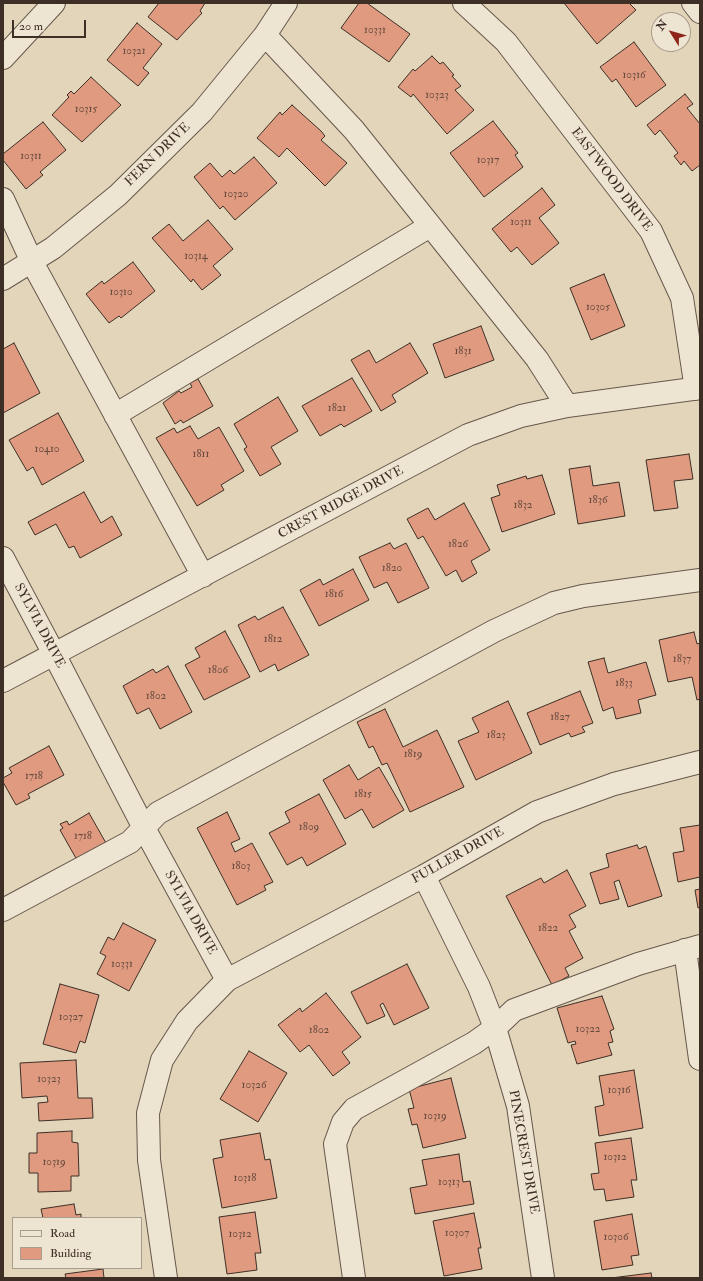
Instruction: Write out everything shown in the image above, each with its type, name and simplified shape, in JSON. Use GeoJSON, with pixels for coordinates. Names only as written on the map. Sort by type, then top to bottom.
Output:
{"type":"FeatureCollection","features":[{"type":"Feature","properties":{"kind":"street"},"geometry":{"type":"LineString","coordinates":[[3,58],[54,3]]}},
{"type":"Feature","properties":{"kind":"street","name":"FERN DRIVE"},"geometry":{"type":"LineString","coordinates":[[3,279],[53,248],[118,195],[135,179],[202,112],[265,35],[286,3]]}},
{"type":"Feature","properties":{"kind":"street","name":"EASTWOOD DRIVE"},"geometry":{"type":"LineString","coordinates":[[464,3],[506,42],[651,231],[682,298],[698,388]]}},
{"type":"Feature","properties":{"kind":"street"},"geometry":{"type":"LineString","coordinates":[[693,3],[700,12]]}},
{"type":"Feature","properties":{"kind":"street"},"geometry":{"type":"LineString","coordinates":[[265,35],[354,130],[537,359],[567,406]]}},
{"type":"Feature","properties":{"kind":"street"},"geometry":{"type":"LineString","coordinates":[[3,199],[32,262],[203,576]]}},
{"type":"Feature","properties":{"kind":"street"},"geometry":{"type":"LineString","coordinates":[[114,415],[430,226]]}},
{"type":"Feature","properties":{"kind":"street","name":"CREST RIDGE DRIVE"},"geometry":{"type":"LineString","coordinates":[[3,681],[468,435],[521,416],[567,406],[698,388]]}},
{"type":"Feature","properties":{"kind":"street","name":"SYLVIA DRIVE"},"geometry":{"type":"LineString","coordinates":[[3,558],[144,828],[227,980]]}},
{"type":"Feature","properties":{"kind":"street"},"geometry":{"type":"LineString","coordinates":[[3,910],[130,842],[158,812],[494,631],[554,603],[583,596],[700,580]]}},
{"type":"Feature","properties":{"kind":"street","name":"FULLER DRIVE"},"geometry":{"type":"LineString","coordinates":[[227,980],[424,876],[537,812],[614,784],[700,762]]}},
{"type":"Feature","properties":{"kind":"street","name":"PINECREST DRIVE"},"geometry":{"type":"LineString","coordinates":[[424,876],[479,987],[495,1028],[518,1106],[543,1278]]}},
{"type":"Feature","properties":{"kind":"street"},"geometry":{"type":"LineString","coordinates":[[354,1278],[335,1144],[343,1122],[354,1109],[474,1043],[495,1028],[514,1010],[638,964],[692,948],[700,1058]]}},
{"type":"Feature","properties":{"kind":"street"},"geometry":{"type":"LineString","coordinates":[[166,1278],[149,1160],[148,1113],[162,1060],[187,1021],[227,980]]}},
{"type":"Feature","properties":{"kind":"building"},"geometry":{"type":"Polygon","coordinates":[[[159,3],[205,3],[200,11],[202,13],[177,40],[148,17],[159,3]]]}},
{"type":"Feature","properties":{"kind":"building"},"geometry":{"type":"Polygon","coordinates":[[[359,3],[367,3],[410,34],[389,62],[341,28],[359,3]]]}},
{"type":"Feature","properties":{"kind":"building"},"geometry":{"type":"Polygon","coordinates":[[[564,3],[629,3],[636,10],[597,44],[564,3]]]}},
{"type":"Feature","properties":{"kind":"building"},"geometry":{"type":"Polygon","coordinates":[[[137,23],[162,44],[143,68],[149,73],[138,86],[107,60],[137,23]]]}},
{"type":"Feature","properties":{"kind":"building"},"geometry":{"type":"Polygon","coordinates":[[[634,42],[666,85],[636,107],[616,79],[612,82],[600,67],[634,42]]]}},
{"type":"Feature","properties":{"kind":"building"},"geometry":{"type":"Polygon","coordinates":[[[432,56],[440,64],[443,62],[454,75],[452,76],[461,86],[455,90],[474,110],[447,134],[413,94],[411,97],[398,87],[413,69],[415,71],[432,56]]]}},
{"type":"Feature","properties":{"kind":"building"},"geometry":{"type":"Polygon","coordinates":[[[91,77],[121,105],[82,142],[52,115],[69,97],[67,95],[71,91],[74,94],[91,77]]]}},
{"type":"Feature","properties":{"kind":"building"},"geometry":{"type":"Polygon","coordinates":[[[685,94],[693,104],[687,108],[700,124],[700,165],[692,171],[684,161],[681,165],[674,156],[678,153],[660,130],[655,135],[647,125],[685,94]]]}},
{"type":"Feature","properties":{"kind":"building"},"geometry":{"type":"Polygon","coordinates":[[[292,105],[321,131],[325,136],[321,140],[347,163],[325,186],[287,148],[279,157],[257,138],[280,112],[282,115],[292,105]]]}},
{"type":"Feature","properties":{"kind":"building"},"geometry":{"type":"Polygon","coordinates":[[[493,121],[518,153],[515,155],[523,167],[484,197],[450,153],[493,121]]]}},
{"type":"Feature","properties":{"kind":"building"},"geometry":{"type":"Polygon","coordinates":[[[43,122],[66,150],[40,172],[43,175],[26,189],[3,160],[3,154],[43,122]]]}},
{"type":"Feature","properties":{"kind":"building"},"geometry":{"type":"Polygon","coordinates":[[[254,157],[277,183],[235,220],[223,206],[220,209],[194,177],[210,163],[222,177],[230,170],[234,174],[254,157]]]}},
{"type":"Feature","properties":{"kind":"building"},"geometry":{"type":"Polygon","coordinates":[[[542,188],[555,205],[539,218],[559,243],[532,265],[517,247],[511,252],[492,229],[542,188]]]}},
{"type":"Feature","properties":{"kind":"building"},"geometry":{"type":"Polygon","coordinates":[[[208,220],[233,249],[213,266],[221,275],[202,290],[193,279],[191,282],[152,238],[169,224],[183,241],[208,220]]]}},
{"type":"Feature","properties":{"kind":"building"},"geometry":{"type":"Polygon","coordinates":[[[133,262],[155,291],[121,318],[119,316],[109,323],[86,294],[102,281],[104,284],[133,262]]]}},
{"type":"Feature","properties":{"kind":"building"},"geometry":{"type":"Polygon","coordinates":[[[604,274],[625,326],[591,340],[570,288],[604,274]]]}},
{"type":"Feature","properties":{"kind":"building"},"geometry":{"type":"Polygon","coordinates":[[[481,326],[494,360],[445,378],[433,344],[481,326]]]}},
{"type":"Feature","properties":{"kind":"building"},"geometry":{"type":"Polygon","coordinates":[[[14,343],[40,393],[3,413],[3,349],[14,343]]]}},
{"type":"Feature","properties":{"kind":"building"},"geometry":{"type":"Polygon","coordinates":[[[410,343],[428,373],[392,395],[396,402],[381,411],[351,360],[369,350],[376,363],[410,343]]]}},
{"type":"Feature","properties":{"kind":"building"},"geometry":{"type":"Polygon","coordinates":[[[352,378],[372,411],[344,427],[341,424],[320,436],[302,406],[352,378]]]}},
{"type":"Feature","properties":{"kind":"building"},"geometry":{"type":"Polygon","coordinates":[[[198,379],[213,406],[183,423],[181,420],[175,424],[163,403],[179,391],[181,393],[192,387],[190,383],[198,379]]]}},
{"type":"Feature","properties":{"kind":"building"},"geometry":{"type":"Polygon","coordinates":[[[278,397],[298,431],[271,447],[281,464],[260,476],[244,449],[247,447],[234,424],[278,397]]]}},
{"type":"Feature","properties":{"kind":"building"},"geometry":{"type":"Polygon","coordinates":[[[58,413],[84,461],[42,485],[33,467],[27,471],[9,440],[58,413]]]}},
{"type":"Feature","properties":{"kind":"building"},"geometry":{"type":"Polygon","coordinates":[[[190,426],[198,439],[219,427],[244,471],[221,485],[224,490],[197,506],[156,438],[174,428],[177,433],[190,426]]]}},
{"type":"Feature","properties":{"kind":"building"},"geometry":{"type":"Polygon","coordinates":[[[689,454],[693,479],[674,481],[678,508],[654,511],[646,460],[689,454]]]}},
{"type":"Feature","properties":{"kind":"building"},"geometry":{"type":"Polygon","coordinates":[[[590,466],[593,486],[619,482],[625,516],[578,524],[569,469],[590,466]]]}},
{"type":"Feature","properties":{"kind":"building"},"geometry":{"type":"Polygon","coordinates":[[[542,475],[555,514],[502,532],[491,498],[500,495],[497,485],[526,476],[527,479],[542,475]]]}},
{"type":"Feature","properties":{"kind":"building"},"geometry":{"type":"Polygon","coordinates":[[[84,492],[101,523],[112,516],[122,535],[80,558],[74,546],[69,548],[56,524],[35,535],[28,522],[84,492]]]}},
{"type":"Feature","properties":{"kind":"building"},"geometry":{"type":"Polygon","coordinates":[[[464,503],[490,550],[471,561],[477,573],[462,582],[456,570],[446,576],[423,536],[418,539],[407,519],[428,508],[435,520],[464,503]]]}},
{"type":"Feature","properties":{"kind":"building"},"geometry":{"type":"Polygon","coordinates":[[[390,543],[394,549],[406,543],[429,588],[398,603],[387,582],[374,588],[359,557],[390,543]]]}},
{"type":"Feature","properties":{"kind":"building"},"geometry":{"type":"Polygon","coordinates":[[[353,569],[369,600],[319,626],[300,590],[320,579],[323,585],[353,569]]]}},
{"type":"Feature","properties":{"kind":"building"},"geometry":{"type":"Polygon","coordinates":[[[283,607],[309,655],[278,671],[275,664],[260,672],[238,625],[255,616],[258,620],[283,607]]]}},
{"type":"Feature","properties":{"kind":"building"},"geometry":{"type":"Polygon","coordinates":[[[225,631],[250,677],[204,700],[185,665],[200,657],[195,648],[225,631]]]}},
{"type":"Feature","properties":{"kind":"building"},"geometry":{"type":"Polygon","coordinates":[[[694,632],[697,644],[700,643],[700,699],[697,700],[692,677],[668,682],[659,640],[694,632]]]}},
{"type":"Feature","properties":{"kind":"building"},"geometry":{"type":"Polygon","coordinates":[[[604,658],[608,673],[646,662],[656,695],[638,700],[641,713],[616,719],[613,707],[603,711],[588,662],[604,658]]]}},
{"type":"Feature","properties":{"kind":"building"},"geometry":{"type":"Polygon","coordinates":[[[168,666],[192,712],[160,729],[149,708],[137,714],[123,686],[153,669],[156,673],[168,666]]]}},
{"type":"Feature","properties":{"kind":"building"},"geometry":{"type":"Polygon","coordinates":[[[580,691],[593,723],[582,727],[585,732],[571,737],[569,733],[540,745],[527,713],[580,691]]]}},
{"type":"Feature","properties":{"kind":"building"},"geometry":{"type":"Polygon","coordinates":[[[508,701],[532,753],[476,780],[458,741],[479,732],[472,718],[508,701]]]}},
{"type":"Feature","properties":{"kind":"building"},"geometry":{"type":"Polygon","coordinates":[[[385,709],[403,747],[437,730],[464,787],[410,812],[387,763],[382,765],[373,746],[369,748],[357,722],[385,709]]]}},
{"type":"Feature","properties":{"kind":"building"},"geometry":{"type":"Polygon","coordinates":[[[49,746],[64,775],[28,794],[30,798],[16,805],[3,782],[3,778],[12,773],[9,768],[49,746]]]}},
{"type":"Feature","properties":{"kind":"building"},"geometry":{"type":"Polygon","coordinates":[[[349,765],[358,780],[379,767],[404,810],[373,828],[362,809],[345,819],[323,780],[349,765]]]}},
{"type":"Feature","properties":{"kind":"building"},"geometry":{"type":"Polygon","coordinates":[[[319,794],[346,844],[307,866],[302,857],[287,865],[269,833],[290,822],[285,812],[319,794]]]}},
{"type":"Feature","properties":{"kind":"building"},"geometry":{"type":"Polygon","coordinates":[[[227,812],[240,839],[231,843],[235,852],[252,843],[273,882],[264,886],[266,890],[237,905],[197,828],[227,812]]]}},
{"type":"Feature","properties":{"kind":"building"},"geometry":{"type":"Polygon","coordinates":[[[89,813],[106,843],[77,860],[60,830],[63,828],[60,824],[67,821],[69,825],[89,813]]]}},
{"type":"Feature","properties":{"kind":"building"},"geometry":{"type":"Polygon","coordinates":[[[700,825],[700,877],[678,882],[673,853],[684,851],[680,828],[700,825]]]}},
{"type":"Feature","properties":{"kind":"building"},"geometry":{"type":"Polygon","coordinates":[[[637,845],[639,849],[646,846],[662,896],[628,907],[619,880],[614,882],[619,899],[600,904],[590,873],[609,867],[606,854],[637,845]]]}},
{"type":"Feature","properties":{"kind":"building"},"geometry":{"type":"Polygon","coordinates":[[[567,870],[586,906],[569,915],[576,927],[569,931],[583,958],[565,968],[569,976],[552,985],[506,896],[541,878],[544,883],[567,870]]]}},
{"type":"Feature","properties":{"kind":"building"},"geometry":{"type":"Polygon","coordinates":[[[700,889],[700,907],[698,908],[695,890],[700,889]]]}},
{"type":"Feature","properties":{"kind":"building"},"geometry":{"type":"Polygon","coordinates":[[[123,923],[156,940],[129,991],[97,974],[106,956],[100,953],[108,937],[114,940],[123,923]]]}},
{"type":"Feature","properties":{"kind":"building"},"geometry":{"type":"Polygon","coordinates":[[[407,964],[429,1008],[394,1025],[383,1003],[380,1005],[385,1016],[367,1024],[351,992],[407,964]]]}},
{"type":"Feature","properties":{"kind":"building"},"geometry":{"type":"Polygon","coordinates":[[[60,984],[99,995],[85,1043],[80,1041],[76,1053],[43,1044],[60,984]]]}},
{"type":"Feature","properties":{"kind":"building"},"geometry":{"type":"Polygon","coordinates":[[[326,993],[361,1037],[342,1052],[350,1063],[333,1076],[309,1045],[300,1052],[278,1025],[300,1008],[302,1012],[326,993]]]}},
{"type":"Feature","properties":{"kind":"building"},"geometry":{"type":"Polygon","coordinates":[[[602,996],[614,1029],[610,1031],[613,1042],[608,1043],[612,1055],[577,1064],[571,1045],[576,1044],[575,1041],[568,1043],[557,1008],[602,996]]]}},
{"type":"Feature","properties":{"kind":"building"},"geometry":{"type":"Polygon","coordinates":[[[249,1051],[287,1073],[258,1122],[220,1099],[249,1051]]]}},
{"type":"Feature","properties":{"kind":"building"},"geometry":{"type":"Polygon","coordinates":[[[76,1060],[78,1098],[92,1098],[93,1118],[39,1121],[38,1103],[48,1102],[47,1096],[22,1098],[20,1063],[76,1060]]]}},
{"type":"Feature","properties":{"kind":"building"},"geometry":{"type":"Polygon","coordinates":[[[634,1070],[643,1128],[599,1136],[595,1107],[604,1105],[599,1076],[634,1070]]]}},
{"type":"Feature","properties":{"kind":"building"},"geometry":{"type":"Polygon","coordinates":[[[451,1078],[466,1138],[423,1148],[417,1124],[412,1125],[408,1109],[414,1108],[409,1089],[451,1078]]]}},
{"type":"Feature","properties":{"kind":"building"},"geometry":{"type":"Polygon","coordinates":[[[72,1131],[72,1142],[78,1143],[79,1176],[71,1176],[71,1191],[38,1192],[38,1173],[29,1173],[29,1153],[37,1153],[37,1133],[72,1131]]]}},
{"type":"Feature","properties":{"kind":"building"},"geometry":{"type":"Polygon","coordinates":[[[260,1133],[265,1160],[270,1159],[277,1198],[222,1208],[213,1159],[223,1157],[220,1140],[260,1133]]]}},
{"type":"Feature","properties":{"kind":"building"},"geometry":{"type":"Polygon","coordinates":[[[631,1138],[637,1180],[631,1180],[634,1197],[606,1201],[604,1189],[594,1190],[591,1174],[599,1173],[595,1143],[631,1138]]]}},
{"type":"Feature","properties":{"kind":"building"},"geometry":{"type":"Polygon","coordinates":[[[459,1154],[463,1182],[470,1181],[474,1204],[415,1214],[410,1188],[427,1185],[422,1160],[459,1154]]]}},
{"type":"Feature","properties":{"kind":"building"},"geometry":{"type":"Polygon","coordinates":[[[74,1204],[76,1215],[81,1214],[81,1217],[43,1217],[41,1209],[74,1204]]]}},
{"type":"Feature","properties":{"kind":"building"},"geometry":{"type":"Polygon","coordinates":[[[255,1212],[261,1253],[255,1253],[257,1270],[227,1274],[219,1217],[255,1212]]]}},
{"type":"Feature","properties":{"kind":"building"},"geometry":{"type":"Polygon","coordinates":[[[474,1213],[481,1248],[478,1248],[482,1269],[444,1276],[433,1221],[474,1213]]]}},
{"type":"Feature","properties":{"kind":"building"},"geometry":{"type":"Polygon","coordinates":[[[632,1214],[639,1255],[631,1256],[633,1265],[602,1270],[594,1221],[632,1214]]]}},
{"type":"Feature","properties":{"kind":"building"},"geometry":{"type":"Polygon","coordinates":[[[103,1269],[104,1278],[66,1278],[65,1274],[103,1269]]]}},
{"type":"Feature","properties":{"kind":"building"},"geometry":{"type":"Polygon","coordinates":[[[651,1273],[652,1278],[611,1278],[651,1273]]]}}]}
